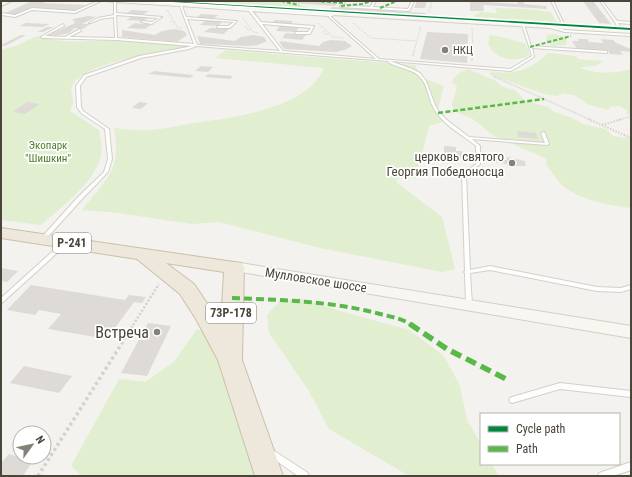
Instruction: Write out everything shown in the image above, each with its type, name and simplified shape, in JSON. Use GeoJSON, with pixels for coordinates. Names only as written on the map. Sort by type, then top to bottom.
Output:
{"type":"FeatureCollection","features":[{"type":"Feature","properties":{"kind":"highway","name":"Мулловское шоссе"},"geometry":{"type":"LineString","coordinates":[[1,233],[234,267]]}},
{"type":"Feature","properties":{"kind":"highway","name":"Р-241"},"geometry":{"type":"LineString","coordinates":[[143,254],[187,289],[205,316],[230,360],[269,476]]}},
{"type":"Feature","properties":{"kind":"highway","name":"73Р-178"},"geometry":{"type":"LineString","coordinates":[[230,360],[234,267]]}},
{"type":"Feature","properties":{"kind":"main road"},"geometry":{"type":"LineString","coordinates":[[1,4],[9,1]]}},
{"type":"Feature","properties":{"kind":"main road"},"geometry":{"type":"LineString","coordinates":[[135,1],[338,13],[373,11],[523,25],[631,31]]}},
{"type":"Feature","properties":{"kind":"main road","name":"Мулловское шоссе"},"geometry":{"type":"LineString","coordinates":[[234,267],[469,304],[631,332]]}},
{"type":"Feature","properties":{"kind":"lane"},"geometry":{"type":"LineString","coordinates":[[1,14],[15,16],[32,9],[75,12],[100,1]]}},
{"type":"Feature","properties":{"kind":"lane"},"geometry":{"type":"LineString","coordinates":[[108,1],[330,15],[338,13]]}},
{"type":"Feature","properties":{"kind":"lane"},"geometry":{"type":"LineString","coordinates":[[338,1],[344,2],[341,6],[373,11],[409,10],[413,1]]}},
{"type":"Feature","properties":{"kind":"lane"},"geometry":{"type":"LineString","coordinates":[[373,11],[375,1]]}},
{"type":"Feature","properties":{"kind":"lane"},"geometry":{"type":"LineString","coordinates":[[552,1],[565,27]]}},
{"type":"Feature","properties":{"kind":"lane"},"geometry":{"type":"LineString","coordinates":[[601,1],[621,31]]}},
{"type":"Feature","properties":{"kind":"lane"},"geometry":{"type":"LineString","coordinates":[[115,2],[116,39]]}},
{"type":"Feature","properties":{"kind":"lane"},"geometry":{"type":"LineString","coordinates":[[180,6],[196,45]]}},
{"type":"Feature","properties":{"kind":"lane"},"geometry":{"type":"LineString","coordinates":[[250,10],[282,52]]}},
{"type":"Feature","properties":{"kind":"lane"},"geometry":{"type":"LineString","coordinates":[[90,23],[100,18],[115,15],[161,17],[152,23],[142,22]]}},
{"type":"Feature","properties":{"kind":"lane"},"geometry":{"type":"LineString","coordinates":[[330,15],[330,17],[380,60]]}},
{"type":"Feature","properties":{"kind":"lane"},"geometry":{"type":"LineString","coordinates":[[186,18],[236,21],[229,27],[218,27]]}},
{"type":"Feature","properties":{"kind":"lane"},"geometry":{"type":"LineString","coordinates":[[616,22],[631,23]]}},
{"type":"Feature","properties":{"kind":"lane"},"geometry":{"type":"LineString","coordinates":[[63,24],[42,37],[116,39],[511,70],[533,56],[523,25]]}},
{"type":"Feature","properties":{"kind":"lane"},"geometry":{"type":"LineString","coordinates":[[260,24],[313,27],[309,33],[296,33]]}},
{"type":"Feature","properties":{"kind":"lane"},"geometry":{"type":"LineString","coordinates":[[550,26],[565,31],[631,35]]}},
{"type":"Feature","properties":{"kind":"lane"},"geometry":{"type":"LineString","coordinates":[[64,38],[80,30]]}},
{"type":"Feature","properties":{"kind":"lane"},"geometry":{"type":"LineString","coordinates":[[42,239],[106,172],[110,159],[107,129],[82,112],[79,107],[78,86],[85,76],[140,57],[189,48],[196,45]]}},
{"type":"Feature","properties":{"kind":"lane"},"geometry":{"type":"LineString","coordinates":[[530,47],[606,52]]}},
{"type":"Feature","properties":{"kind":"lane"},"geometry":{"type":"LineString","coordinates":[[386,61],[422,76],[438,113],[456,130],[470,138],[478,146],[478,164],[464,175],[469,304]]}},
{"type":"Feature","properties":{"kind":"lane"},"geometry":{"type":"LineString","coordinates":[[470,138],[547,144],[543,133]]}},
{"type":"Feature","properties":{"kind":"lane"},"geometry":{"type":"LineString","coordinates":[[1,301],[66,242]]}},
{"type":"Feature","properties":{"kind":"lane"},"geometry":{"type":"LineString","coordinates":[[467,272],[490,268],[597,288],[621,290],[631,287]]}},
{"type":"Feature","properties":{"kind":"lane"},"geometry":{"type":"LineString","coordinates":[[512,400],[560,386],[631,394]]}},
{"type":"Feature","properties":{"kind":"lane"},"geometry":{"type":"LineString","coordinates":[[258,444],[306,476]]}},
{"type":"Feature","properties":{"kind":"lane"},"geometry":{"type":"LineString","coordinates":[[602,476],[631,466]]}},
{"type":"Feature","properties":{"kind":"path"},"geometry":{"type":"LineString","coordinates":[[432,1],[427,17],[434,18]]}},
{"type":"Feature","properties":{"kind":"path"},"geometry":{"type":"LineString","coordinates":[[167,4],[178,28],[190,29]]}},
{"type":"Feature","properties":{"kind":"path"},"geometry":{"type":"LineString","coordinates":[[315,19],[332,37],[355,39]]}},
{"type":"Feature","properties":{"kind":"path"},"geometry":{"type":"LineString","coordinates":[[170,20],[172,23],[176,23]]}},
{"type":"Feature","properties":{"kind":"path"},"geometry":{"type":"LineString","coordinates":[[350,20],[371,38],[416,41]]}},
{"type":"Feature","properties":{"kind":"path"},"geometry":{"type":"LineString","coordinates":[[413,53],[421,23]]}},
{"type":"Feature","properties":{"kind":"path"},"geometry":{"type":"LineString","coordinates":[[245,26],[247,29],[251,30]]}},
{"type":"Feature","properties":{"kind":"path"},"geometry":{"type":"LineString","coordinates":[[471,26],[472,59]]}},
{"type":"Feature","properties":{"kind":"path"},"geometry":{"type":"LineString","coordinates":[[323,31],[325,34],[329,34]]}},
{"type":"Feature","properties":{"kind":"path"},"geometry":{"type":"LineString","coordinates":[[471,67],[631,138]]}},
{"type":"Feature","properties":{"kind":"path"},"geometry":{"type":"LineString","coordinates":[[602,125],[631,116]]}},
{"type":"Feature","properties":{"kind":"path"},"geometry":{"type":"LineString","coordinates":[[38,476],[167,272]]}},
{"type":"Feature","properties":{"kind":"green space"},"geometry":{"type":"Polygon","coordinates":[[[186,1],[276,1],[309,7],[308,9],[186,1]]]}},
{"type":"Feature","properties":{"kind":"green space"},"geometry":{"type":"Polygon","coordinates":[[[495,8],[529,9],[551,12],[556,22],[475,17],[475,15],[480,12],[497,13],[495,8]]]}},
{"type":"Feature","properties":{"kind":"green space"},"geometry":{"type":"Polygon","coordinates":[[[555,34],[567,38],[566,45],[553,46],[546,42],[547,35],[555,34]]]}},
{"type":"Feature","properties":{"kind":"green space"},"geometry":{"type":"Polygon","coordinates":[[[490,35],[525,43],[530,55],[512,59],[497,55],[488,44],[490,35]]]}},
{"type":"Feature","properties":{"kind":"green space","name":"Экопарк \"Шишкин\""},"geometry":{"type":"Polygon","coordinates":[[[41,36],[49,39],[76,42],[131,42],[189,47],[145,55],[109,64],[81,76],[73,84],[71,91],[73,103],[70,111],[99,130],[102,152],[98,165],[85,185],[41,225],[1,220],[1,50],[19,45],[34,37],[41,36]]]}},
{"type":"Feature","properties":{"kind":"green space"},"geometry":{"type":"Polygon","coordinates":[[[226,50],[415,65],[420,77],[444,86],[438,109],[445,121],[429,126],[416,178],[398,178],[396,182],[442,217],[455,269],[442,272],[320,248],[219,222],[192,224],[118,213],[82,210],[105,182],[114,164],[116,142],[114,128],[141,130],[156,129],[229,118],[268,109],[286,102],[302,93],[315,82],[324,68],[215,58],[226,50]]]}},
{"type":"Feature","properties":{"kind":"green space"},"geometry":{"type":"Polygon","coordinates":[[[548,53],[576,56],[578,59],[604,61],[595,66],[580,67],[585,70],[598,72],[619,72],[631,69],[631,116],[626,113],[628,110],[619,106],[610,107],[608,110],[589,105],[576,96],[564,93],[557,96],[544,94],[489,74],[491,72],[515,72],[522,70],[535,64],[548,53]]]}},
{"type":"Feature","properties":{"kind":"green space"},"geometry":{"type":"Polygon","coordinates":[[[468,69],[496,81],[503,87],[515,90],[526,101],[548,107],[554,112],[570,117],[583,124],[606,129],[613,136],[631,139],[631,208],[593,201],[574,193],[559,182],[546,165],[547,159],[494,136],[473,119],[456,112],[452,105],[457,86],[452,83],[456,76],[468,69]]]}},
{"type":"Feature","properties":{"kind":"green space"},"geometry":{"type":"Polygon","coordinates":[[[300,298],[340,311],[409,330],[444,356],[460,386],[467,420],[480,442],[480,465],[493,465],[499,476],[409,476],[329,429],[309,391],[269,333],[267,315],[279,302],[300,298]]]}},
{"type":"Feature","properties":{"kind":"green space"},"geometry":{"type":"Polygon","coordinates":[[[197,329],[205,333],[214,350],[257,476],[82,476],[71,466],[119,379],[145,382],[174,362],[197,329]]]}},
{"type":"Feature","properties":{"kind":"building"},"geometry":{"type":"Polygon","coordinates":[[[294,1],[337,3],[335,6],[292,3],[294,1]]]}},
{"type":"Feature","properties":{"kind":"building"},"geometry":{"type":"Polygon","coordinates":[[[417,1],[427,1],[425,8],[414,8],[417,1]]]}},
{"type":"Feature","properties":{"kind":"building"},"geometry":{"type":"Polygon","coordinates":[[[470,1],[518,4],[517,1],[523,1],[524,4],[546,6],[547,9],[483,5],[484,11],[470,11],[470,1]]]}},
{"type":"Feature","properties":{"kind":"building"},"geometry":{"type":"Polygon","coordinates":[[[583,1],[593,1],[611,24],[599,23],[583,1]]]}},
{"type":"Feature","properties":{"kind":"building"},"geometry":{"type":"Polygon","coordinates":[[[30,2],[85,5],[73,11],[32,8],[15,15],[3,14],[30,2]]]}},
{"type":"Feature","properties":{"kind":"building"},"geometry":{"type":"Polygon","coordinates":[[[332,7],[426,13],[425,16],[330,10],[332,7]]]}},
{"type":"Feature","properties":{"kind":"building"},"geometry":{"type":"Polygon","coordinates":[[[132,10],[149,11],[142,15],[125,14],[132,10]]]}},
{"type":"Feature","properties":{"kind":"building"},"geometry":{"type":"Polygon","coordinates":[[[201,14],[218,15],[213,19],[195,18],[201,14]]]}},
{"type":"Feature","properties":{"kind":"building"},"geometry":{"type":"Polygon","coordinates":[[[88,16],[96,17],[82,24],[90,24],[83,29],[74,28],[69,33],[56,36],[49,35],[75,23],[73,23],[76,22],[73,22],[75,21],[72,20],[73,19],[88,16]]]}},
{"type":"Feature","properties":{"kind":"building"},"geometry":{"type":"Polygon","coordinates":[[[133,16],[150,17],[143,21],[126,20],[133,16]]]}},
{"type":"Feature","properties":{"kind":"building"},"geometry":{"type":"Polygon","coordinates":[[[275,20],[293,21],[290,25],[271,24],[275,20]]]}},
{"type":"Feature","properties":{"kind":"building"},"geometry":{"type":"Polygon","coordinates":[[[205,21],[223,21],[218,26],[200,25],[205,21]]]}},
{"type":"Feature","properties":{"kind":"building"},"geometry":{"type":"Polygon","coordinates":[[[26,23],[49,24],[43,27],[19,26],[26,23]]]}},
{"type":"Feature","properties":{"kind":"building"},"geometry":{"type":"Polygon","coordinates":[[[135,23],[152,24],[145,29],[127,28],[135,23]]]}},
{"type":"Feature","properties":{"kind":"building"},"geometry":{"type":"Polygon","coordinates":[[[280,26],[299,27],[296,32],[276,31],[280,26]]]}},
{"type":"Feature","properties":{"kind":"building"},"geometry":{"type":"Polygon","coordinates":[[[47,27],[54,27],[43,32],[37,32],[47,27]]]}},
{"type":"Feature","properties":{"kind":"building"},"geometry":{"type":"Polygon","coordinates":[[[210,28],[229,29],[224,34],[204,32],[210,28]]]}},
{"type":"Feature","properties":{"kind":"building"},"geometry":{"type":"Polygon","coordinates":[[[175,29],[184,31],[187,35],[177,42],[122,37],[122,30],[155,35],[162,31],[175,29]]]}},
{"type":"Feature","properties":{"kind":"building","name":"НКЦ"},"geometry":{"type":"Polygon","coordinates":[[[427,32],[468,34],[467,63],[420,59],[427,32]]]}},
{"type":"Feature","properties":{"kind":"building"},"geometry":{"type":"Polygon","coordinates":[[[286,33],[306,35],[302,40],[282,38],[286,33]]]}},
{"type":"Feature","properties":{"kind":"building"},"geometry":{"type":"Polygon","coordinates":[[[21,35],[26,35],[5,46],[1,45],[21,35]]]}},
{"type":"Feature","properties":{"kind":"building"},"geometry":{"type":"Polygon","coordinates":[[[253,35],[264,37],[267,41],[258,45],[250,46],[200,44],[197,36],[235,41],[241,37],[253,35]]]}},
{"type":"Feature","properties":{"kind":"building"},"geometry":{"type":"Polygon","coordinates":[[[577,39],[587,39],[589,42],[603,43],[601,39],[613,40],[616,43],[631,49],[631,52],[620,51],[623,55],[610,54],[608,51],[577,49],[572,41],[579,41],[577,39]]]}},
{"type":"Feature","properties":{"kind":"building"},"geometry":{"type":"Polygon","coordinates":[[[331,40],[345,41],[352,46],[345,50],[336,52],[284,49],[279,41],[319,46],[323,42],[331,40]]]}},
{"type":"Feature","properties":{"kind":"building"},"geometry":{"type":"Polygon","coordinates":[[[201,66],[213,67],[208,72],[195,71],[201,66]]]}},
{"type":"Feature","properties":{"kind":"building"},"geometry":{"type":"Polygon","coordinates":[[[154,71],[194,75],[190,78],[149,74],[154,71]]]}},
{"type":"Feature","properties":{"kind":"building"},"geometry":{"type":"Polygon","coordinates":[[[208,74],[233,76],[230,79],[205,77],[208,74]]]}},
{"type":"Feature","properties":{"kind":"building"},"geometry":{"type":"Polygon","coordinates":[[[27,102],[40,104],[25,114],[13,112],[27,102]]]}},
{"type":"Feature","properties":{"kind":"building"},"geometry":{"type":"Polygon","coordinates":[[[139,102],[148,103],[141,109],[132,108],[139,102]]]}},
{"type":"Feature","properties":{"kind":"building"},"geometry":{"type":"Polygon","coordinates":[[[517,131],[536,133],[538,139],[518,137],[517,131]]]}},
{"type":"Feature","properties":{"kind":"building"},"geometry":{"type":"Polygon","coordinates":[[[444,146],[456,147],[456,151],[462,151],[462,159],[456,158],[456,162],[444,161],[444,146]]]}},
{"type":"Feature","properties":{"kind":"building","name":"церковь святого Георгия Победоносца"},"geometry":{"type":"Polygon","coordinates":[[[507,157],[525,161],[526,166],[508,166],[507,164],[494,162],[494,159],[507,160],[507,157]]]}},
{"type":"Feature","properties":{"kind":"building"},"geometry":{"type":"Polygon","coordinates":[[[1,268],[18,271],[7,282],[1,281],[1,268]]]}},
{"type":"Feature","properties":{"kind":"building"},"geometry":{"type":"Polygon","coordinates":[[[31,285],[125,300],[129,295],[146,297],[142,303],[134,302],[107,339],[48,329],[61,314],[39,310],[35,315],[7,310],[31,285]]]}},
{"type":"Feature","properties":{"kind":"building"},"geometry":{"type":"Polygon","coordinates":[[[148,323],[171,326],[147,376],[121,373],[148,323]]]}},
{"type":"Feature","properties":{"kind":"building"},"geometry":{"type":"Polygon","coordinates":[[[24,366],[72,376],[59,393],[10,383],[24,366]]]}},
{"type":"Feature","properties":{"kind":"building"},"geometry":{"type":"Polygon","coordinates":[[[9,454],[12,455],[12,465],[30,465],[23,476],[1,476],[2,462],[9,454]]]}},
{"type":"Feature","properties":{"kind":"marked path"},"geometry":{"type":"LineString","coordinates":[[281,1],[299,5]]}},
{"type":"Feature","properties":{"kind":"marked path"},"geometry":{"type":"LineString","coordinates":[[315,1],[343,3]]}},
{"type":"Feature","properties":{"kind":"marked path"},"geometry":{"type":"LineString","coordinates":[[341,6],[362,4],[372,1]]}},
{"type":"Feature","properties":{"kind":"marked path"},"geometry":{"type":"LineString","coordinates":[[380,8],[397,1]]}},
{"type":"Feature","properties":{"kind":"marked path"},"geometry":{"type":"LineString","coordinates":[[530,47],[571,36]]}},
{"type":"Feature","properties":{"kind":"marked path"},"geometry":{"type":"LineString","coordinates":[[438,113],[544,99]]}},
{"type":"Feature","properties":{"kind":"marked path"},"geometry":{"type":"LineString","coordinates":[[232,298],[276,300],[358,308],[404,320],[447,349],[508,380]]}},
{"type":"Feature","properties":{"kind":"cycle path"},"geometry":{"type":"LineString","coordinates":[[157,1],[631,29]]}},
{"type":"Feature","properties":{"kind":"place","name":"НКЦ"},"geometry":{"type":"Point","coordinates":[445,50]}},
{"type":"Feature","properties":{"kind":"place","name":"церковь святого Георгия Победоносца"},"geometry":{"type":"Point","coordinates":[512,163]}},
{"type":"Feature","properties":{"kind":"place","name":"Встреча"},"geometry":{"type":"Point","coordinates":[157,332]}}]}
